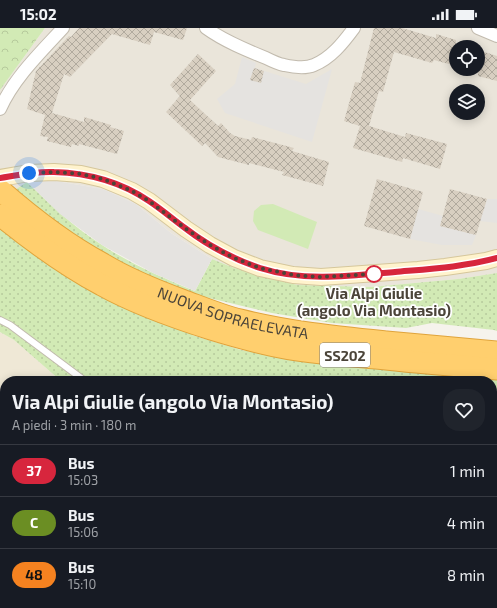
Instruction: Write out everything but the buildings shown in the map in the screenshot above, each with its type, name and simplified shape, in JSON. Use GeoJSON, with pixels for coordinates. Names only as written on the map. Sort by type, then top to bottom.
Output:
{"type":"FeatureCollection","features":[{"type":"Feature","properties":{"kind":"highway","name":"NUOVA SOPRAELEVATA"},"geometry":{"type":"LineString","coordinates":[[0,190],[20,208],[63,239],[102,264],[159,291],[233,336],[288,348],[348,356],[497,369]]}},
{"type":"Feature","properties":{"kind":"highway","name":"NUOVA SOPRAELEVATA"},"geometry":{"type":"LineString","coordinates":[[0,215],[82,274],[103,286],[155,310],[239,320],[319,335],[497,352]]}},
{"type":"Feature","properties":{"kind":"street"},"geometry":{"type":"LineString","coordinates":[[0,109],[16,81],[63,28]]}},
{"type":"Feature","properties":{"kind":"street"},"geometry":{"type":"LineString","coordinates":[[206,28],[217,36],[255,54],[283,65],[301,68],[313,66],[328,57],[340,46],[354,28]]}},
{"type":"Feature","properties":{"kind":"street"},"geometry":{"type":"LineString","coordinates":[[478,28],[497,36]]}},
{"type":"Feature","properties":{"kind":"street"},"geometry":{"type":"LineString","coordinates":[[0,178],[29,173],[54,172],[81,174],[103,179],[132,191],[149,201],[186,229],[210,245],[234,258],[260,268],[293,275],[320,277],[410,271],[486,261],[497,258]]}},
{"type":"Feature","properties":{"kind":"lane"},"geometry":{"type":"LineString","coordinates":[[0,320],[10,325],[79,376]]}},
{"type":"Feature","properties":{"kind":"shaded area"},"geometry":{"type":"Polygon","coordinates":[[[45,28],[497,28],[497,273],[458,279],[371,287],[297,285],[234,268],[212,259],[171,233],[136,204],[103,189],[56,181],[27,183],[5,198],[0,192],[0,90],[45,28]]]}},
{"type":"Feature","properties":{"kind":"shaded area"},"geometry":{"type":"Polygon","coordinates":[[[242,57],[256,63],[255,68],[306,84],[332,69],[312,142],[225,113],[217,99],[235,84],[242,57]]]}},
{"type":"Feature","properties":{"kind":"shaded area"},"geometry":{"type":"Polygon","coordinates":[[[56,181],[103,189],[136,204],[171,233],[212,259],[195,291],[153,273],[102,245],[60,214],[27,182],[56,181]]]}},
{"type":"Feature","properties":{"kind":"shaded area"},"geometry":{"type":"Polygon","coordinates":[[[487,199],[497,199],[497,223],[480,221],[487,199]]]}},
{"type":"Feature","properties":{"kind":"shaded area"},"geometry":{"type":"Polygon","coordinates":[[[418,209],[443,216],[440,226],[476,235],[472,245],[442,245],[410,239],[418,209]]]}},
{"type":"Feature","properties":{"kind":"shaded area"},"geometry":{"type":"Polygon","coordinates":[[[0,332],[14,340],[55,376],[0,376],[0,332]]]}},
{"type":"Feature","properties":{"kind":"green space"},"geometry":{"type":"Polygon","coordinates":[[[0,28],[45,28],[0,90],[0,28]]]}},
{"type":"Feature","properties":{"kind":"green space"},"geometry":{"type":"Polygon","coordinates":[[[27,182],[73,224],[102,245],[147,270],[195,291],[212,259],[234,268],[297,285],[371,287],[458,279],[497,273],[497,331],[432,323],[406,328],[332,323],[272,313],[205,297],[192,335],[241,350],[307,361],[457,376],[55,376],[14,340],[0,332],[0,207],[4,199],[27,182]]]}},
{"type":"Feature","properties":{"kind":"green space"},"geometry":{"type":"Polygon","coordinates":[[[273,204],[317,222],[308,249],[258,230],[253,221],[254,211],[261,205],[273,204]]]}},
{"type":"Feature","properties":{"kind":"bus line","name":"37"},"geometry":{"type":"LineString","coordinates":[[0,178],[29,173],[54,172],[81,174],[103,179],[132,191],[149,201],[186,229],[210,245],[234,258],[260,268],[293,275],[320,277],[359,275],[444,267],[497,258]]}},
{"type":"Feature","properties":{"kind":"place","name":"Via Alpi Giulie (angolo Via Montasio)"},"geometry":{"type":"Point","coordinates":[374,274]}},
{"type":"Feature","properties":{"kind":"route"},"geometry":{"type":"LineString","coordinates":[[29,173],[54,172],[81,174],[103,179],[132,191],[149,201],[210,245],[234,258],[260,268],[293,275],[320,277],[374,274]]}}]}
